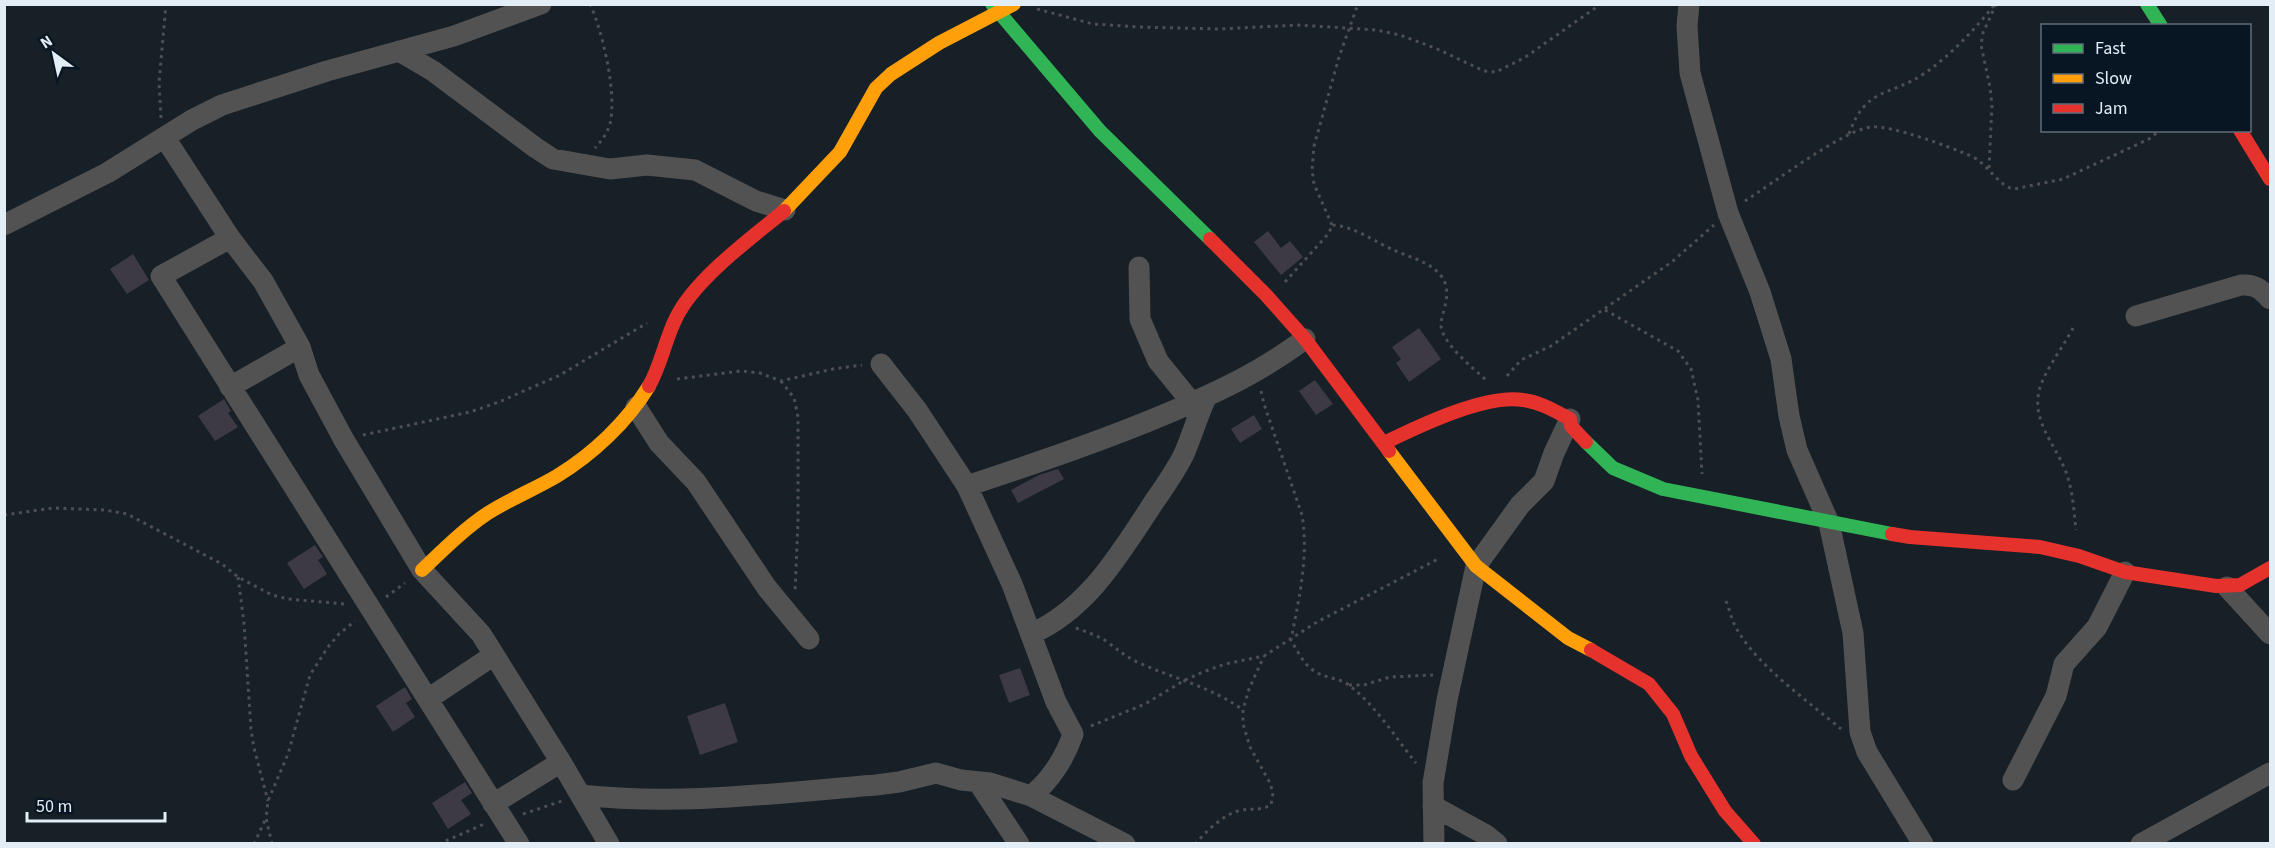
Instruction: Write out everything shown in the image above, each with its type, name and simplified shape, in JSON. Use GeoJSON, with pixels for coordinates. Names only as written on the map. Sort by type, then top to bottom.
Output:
{"type":"FeatureCollection","features":[{"type":"Feature","properties":{"kind":"main road"},"geometry":{"type":"LineString","coordinates":[[422,570],[491,511],[559,475],[613,433],[636,407],[651,382],[683,306],[715,269],[785,210],[840,152],[876,88],[891,74],[994,8],[1014,4]]}},
{"type":"Feature","properties":{"kind":"main road"},"geometry":{"type":"LineString","coordinates":[[2147,4],[2160,24]]}},
{"type":"Feature","properties":{"kind":"main road"},"geometry":{"type":"LineString","coordinates":[[994,8],[1107,138],[1266,295],[1305,339],[1437,515],[1461,543],[1476,566],[1568,638],[1608,658],[1649,684],[1673,714],[1691,756],[1725,812],[1754,843]]}},
{"type":"Feature","properties":{"kind":"main road"},"geometry":{"type":"LineString","coordinates":[[2241,132],[2271,179]]}},
{"type":"Feature","properties":{"kind":"main road"},"geometry":{"type":"LineString","coordinates":[[1384,443],[1498,396],[1520,399],[1570,419],[1571,426],[1612,468],[1663,489],[1910,537],[2040,547],[2079,556],[2125,572],[2227,587],[2254,579],[2271,568]]}},
{"type":"Feature","properties":{"kind":"street"},"geometry":{"type":"LineString","coordinates":[[4,225],[107,173],[192,120],[222,105],[298,80],[454,36],[540,4]]}},
{"type":"Feature","properties":{"kind":"street"},"geometry":{"type":"LineString","coordinates":[[1689,4],[1687,26],[1690,73],[1728,213],[1760,292],[1781,359],[1789,416],[1797,450],[1829,523],[1853,633],[1858,719],[1867,752],[1923,843]]}},
{"type":"Feature","properties":{"kind":"street"},"geometry":{"type":"LineString","coordinates":[[399,51],[433,71],[553,159],[610,169],[647,165],[695,170],[756,201],[785,210]]}},
{"type":"Feature","properties":{"kind":"street"},"geometry":{"type":"LineString","coordinates":[[165,138],[230,238],[263,281],[300,347],[309,375],[344,440],[422,570],[481,634],[609,843]]}},
{"type":"Feature","properties":{"kind":"street"},"geometry":{"type":"LineString","coordinates":[[230,238],[161,276],[519,843]]}},
{"type":"Feature","properties":{"kind":"street"},"geometry":{"type":"LineString","coordinates":[[1138,267],[1140,319],[1158,361],[1199,400]]}},
{"type":"Feature","properties":{"kind":"street"},"geometry":{"type":"LineString","coordinates":[[2136,316],[2241,285],[2251,284],[2261,289],[2271,299]]}},
{"type":"Feature","properties":{"kind":"street"},"geometry":{"type":"LineString","coordinates":[[967,486],[1099,442],[1199,400],[1258,372],[1305,339]]}},
{"type":"Feature","properties":{"kind":"street"},"geometry":{"type":"LineString","coordinates":[[230,387],[300,347]]}},
{"type":"Feature","properties":{"kind":"street"},"geometry":{"type":"LineString","coordinates":[[881,363],[913,405],[967,486],[1032,634],[1056,702],[1073,734],[1062,758],[1045,785],[1031,796]]}},
{"type":"Feature","properties":{"kind":"street"},"geometry":{"type":"LineString","coordinates":[[1032,634],[1058,621],[1102,578],[1166,485],[1184,453],[1199,400]]}},
{"type":"Feature","properties":{"kind":"street"},"geometry":{"type":"LineString","coordinates":[[636,407],[660,443],[696,482],[767,588],[803,632]]}},
{"type":"Feature","properties":{"kind":"street"},"geometry":{"type":"LineString","coordinates":[[1434,843],[1433,783],[1453,669],[1476,566],[1520,505],[1544,481],[1570,419]]}},
{"type":"Feature","properties":{"kind":"street"},"geometry":{"type":"LineString","coordinates":[[2013,780],[2056,696],[2064,664],[2097,627],[2125,572]]}},
{"type":"Feature","properties":{"kind":"street"},"geometry":{"type":"LineString","coordinates":[[2227,587],[2271,634]]}},
{"type":"Feature","properties":{"kind":"street"},"geometry":{"type":"LineString","coordinates":[[428,699],[494,655]]}},
{"type":"Feature","properties":{"kind":"street"},"geometry":{"type":"LineString","coordinates":[[499,812],[561,762]]}},
{"type":"Feature","properties":{"kind":"street"},"geometry":{"type":"LineString","coordinates":[[580,795],[620,799],[703,800],[876,785],[899,782],[936,772],[961,780],[1010,788],[1031,796],[1125,843]]}},
{"type":"Feature","properties":{"kind":"street"},"geometry":{"type":"LineString","coordinates":[[2141,843],[2271,773]]}},
{"type":"Feature","properties":{"kind":"street"},"geometry":{"type":"LineString","coordinates":[[978,782],[1019,843]]}},
{"type":"Feature","properties":{"kind":"street"},"geometry":{"type":"LineString","coordinates":[[1433,806],[1497,843]]}},
{"type":"Feature","properties":{"kind":"path"},"geometry":{"type":"LineString","coordinates":[[165,138],[159,83],[166,4]]}},
{"type":"Feature","properties":{"kind":"path"},"geometry":{"type":"LineString","coordinates":[[573,163],[592,152],[605,136],[610,123],[605,48],[590,4]]}},
{"type":"Feature","properties":{"kind":"path"},"geometry":{"type":"LineString","coordinates":[[1266,295],[1284,283],[1329,233],[1332,225],[1314,184],[1312,170],[1314,146],[1339,57],[1358,4]]}},
{"type":"Feature","properties":{"kind":"path"},"geometry":{"type":"LineString","coordinates":[[1036,9],[1093,24],[1139,27],[1218,29],[1254,26],[1350,27],[1400,35],[1435,48],[1484,71],[1496,72],[1524,58],[1601,4]]}},
{"type":"Feature","properties":{"kind":"path"},"geometry":{"type":"LineString","coordinates":[[1849,134],[1855,117],[1868,101],[1878,94],[1914,81],[1927,72],[1958,44],[1996,4]]}},
{"type":"Feature","properties":{"kind":"path"},"geometry":{"type":"LineString","coordinates":[[1989,168],[1992,105],[1981,45],[1983,33],[1996,4]]}},
{"type":"Feature","properties":{"kind":"path"},"geometry":{"type":"LineString","coordinates":[[1332,225],[1355,231],[1379,244],[1419,260],[1439,273],[1447,292],[1441,322],[1444,336],[1498,396],[1517,363],[1551,346],[1605,310],[1673,261],[1728,213],[1849,134],[1869,127],[1928,140],[1974,157],[1989,168],[2009,189],[2063,179],[2149,139],[2158,132]]}},
{"type":"Feature","properties":{"kind":"path"},"geometry":{"type":"LineString","coordinates":[[1605,310],[1678,351],[1691,369],[1698,400],[1705,497]]}},
{"type":"Feature","properties":{"kind":"path"},"geometry":{"type":"LineString","coordinates":[[344,440],[470,412],[499,402],[560,375],[655,317]]}},
{"type":"Feature","properties":{"kind":"path"},"geometry":{"type":"LineString","coordinates":[[2073,328],[2050,368],[2037,399],[2044,429],[2067,474],[2072,494],[2079,556]]}},
{"type":"Feature","properties":{"kind":"path"},"geometry":{"type":"LineString","coordinates":[[781,381],[841,368],[881,363]]}},
{"type":"Feature","properties":{"kind":"path"},"geometry":{"type":"LineString","coordinates":[[651,382],[741,371],[760,373],[781,381],[794,398],[798,417],[795,597],[803,632]]}},
{"type":"Feature","properties":{"kind":"path"},"geometry":{"type":"LineString","coordinates":[[1258,372],[1264,404],[1302,515],[1304,528],[1306,549],[1291,640],[1314,672],[1337,678],[1349,685],[1380,716],[1433,783]]}},
{"type":"Feature","properties":{"kind":"path"},"geometry":{"type":"LineString","coordinates":[[4,515],[53,508],[105,510],[127,514],[222,564],[238,577],[272,595],[288,599],[348,605]]}},
{"type":"Feature","properties":{"kind":"path"},"geometry":{"type":"LineString","coordinates":[[1073,734],[1145,704],[1185,680],[1225,664],[1264,656],[1317,622],[1436,560],[1461,543]]}},
{"type":"Feature","properties":{"kind":"path"},"geometry":{"type":"LineString","coordinates":[[385,597],[422,570]]}},
{"type":"Feature","properties":{"kind":"path"},"geometry":{"type":"LineString","coordinates":[[238,577],[244,623],[251,730],[268,801]]}},
{"type":"Feature","properties":{"kind":"path"},"geometry":{"type":"LineString","coordinates":[[1726,601],[1739,633],[1772,671],[1867,752]]}},
{"type":"Feature","properties":{"kind":"path"},"geometry":{"type":"LineString","coordinates":[[254,843],[266,818],[268,801],[288,754],[310,675],[339,634],[361,617]]}},
{"type":"Feature","properties":{"kind":"path"},"geometry":{"type":"LineString","coordinates":[[1058,621],[1104,640],[1137,662],[1219,694],[1243,710]]}},
{"type":"Feature","properties":{"kind":"path"},"geometry":{"type":"LineString","coordinates":[[1195,843],[1211,827],[1238,811],[1262,810],[1271,805],[1273,793],[1270,783],[1250,747],[1243,724],[1243,710],[1249,689],[1264,656]]}},
{"type":"Feature","properties":{"kind":"path"},"geometry":{"type":"LineString","coordinates":[[1349,685],[1364,685],[1390,676],[1430,676],[1453,669]]}},
{"type":"Feature","properties":{"kind":"path"},"geometry":{"type":"LineString","coordinates":[[439,843],[477,827],[499,812],[580,795]]}},
{"type":"Feature","properties":{"kind":"path"},"geometry":{"type":"LineString","coordinates":[[266,818],[272,843]]}},
{"type":"Feature","properties":{"kind":"building"},"geometry":{"type":"Polygon","coordinates":[[[1268,231],[1281,248],[1290,241],[1303,257],[1281,275],[1254,242],[1268,231]]]}},
{"type":"Feature","properties":{"kind":"building"},"geometry":{"type":"Polygon","coordinates":[[[133,254],[149,280],[127,294],[110,269],[133,254]]]}},
{"type":"Feature","properties":{"kind":"building"},"geometry":{"type":"Polygon","coordinates":[[[1419,328],[1441,359],[1409,382],[1396,363],[1401,359],[1392,347],[1419,328]]]}},
{"type":"Feature","properties":{"kind":"building"},"geometry":{"type":"Polygon","coordinates":[[[1315,380],[1333,404],[1316,415],[1299,391],[1315,380]]]}},
{"type":"Feature","properties":{"kind":"building"},"geometry":{"type":"Polygon","coordinates":[[[224,399],[231,411],[228,413],[238,427],[215,441],[198,416],[224,399]]]}},
{"type":"Feature","properties":{"kind":"building"},"geometry":{"type":"Polygon","coordinates":[[[1254,415],[1262,429],[1240,443],[1231,429],[1254,415]]]}},
{"type":"Feature","properties":{"kind":"building"},"geometry":{"type":"Polygon","coordinates":[[[1058,469],[1064,479],[1018,503],[1011,490],[1039,475],[1058,469]]]}},
{"type":"Feature","properties":{"kind":"building"},"geometry":{"type":"Polygon","coordinates":[[[315,545],[323,557],[318,560],[327,574],[304,589],[287,563],[315,545]]]}},
{"type":"Feature","properties":{"kind":"building"},"geometry":{"type":"Polygon","coordinates":[[[1020,668],[1030,695],[1009,703],[999,675],[1020,668]]]}},
{"type":"Feature","properties":{"kind":"building"},"geometry":{"type":"Polygon","coordinates":[[[405,687],[412,699],[406,703],[415,717],[393,732],[376,706],[405,687]]]}},
{"type":"Feature","properties":{"kind":"building"},"geometry":{"type":"Polygon","coordinates":[[[725,703],[738,742],[700,755],[687,716],[725,703]]]}},
{"type":"Feature","properties":{"kind":"building"},"geometry":{"type":"Polygon","coordinates":[[[465,782],[472,793],[461,800],[471,814],[448,829],[432,803],[465,782]]]}},
{"type":"Feature","properties":{"kind":"traffic: fast"},"geometry":{"type":"LineString","coordinates":[[992,4],[1100,131],[1210,239]]}},
{"type":"Feature","properties":{"kind":"traffic: fast"},"geometry":{"type":"LineString","coordinates":[[2147,4],[2160,24]]}},
{"type":"Feature","properties":{"kind":"traffic: fast"},"geometry":{"type":"LineString","coordinates":[[1586,442],[1613,468],[1663,489],[1892,534]]}},
{"type":"Feature","properties":{"kind":"traffic: slow"},"geometry":{"type":"LineString","coordinates":[[784,211],[840,152],[876,88],[891,74],[939,43],[1014,4]]}},
{"type":"Feature","properties":{"kind":"traffic: slow"},"geometry":{"type":"LineString","coordinates":[[422,570],[462,533],[488,513],[557,476],[583,458],[620,424],[649,386]]}},
{"type":"Feature","properties":{"kind":"traffic: slow"},"geometry":{"type":"LineString","coordinates":[[1389,451],[1476,566],[1568,638],[1591,650]]}},
{"type":"Feature","properties":{"kind":"traffic: jam"},"geometry":{"type":"LineString","coordinates":[[2241,132],[2270,179]]}},
{"type":"Feature","properties":{"kind":"traffic: jam"},"geometry":{"type":"LineString","coordinates":[[649,386],[672,326],[685,303],[724,260],[784,211]]}},
{"type":"Feature","properties":{"kind":"traffic: jam"},"geometry":{"type":"LineString","coordinates":[[1210,239],[1266,295],[1305,339],[1389,451]]}},
{"type":"Feature","properties":{"kind":"traffic: jam"},"geometry":{"type":"LineString","coordinates":[[1384,443],[1452,413],[1472,406],[1508,399],[1535,403],[1570,419],[1571,426],[1586,442]]}},
{"type":"Feature","properties":{"kind":"traffic: jam"},"geometry":{"type":"LineString","coordinates":[[1892,534],[2040,547],[2079,556],[2125,572],[2216,586],[2240,585],[2270,568]]}},
{"type":"Feature","properties":{"kind":"traffic: jam"},"geometry":{"type":"LineString","coordinates":[[1591,650],[1649,684],[1673,714],[1691,756],[1725,811],[1754,844]]}}]}
